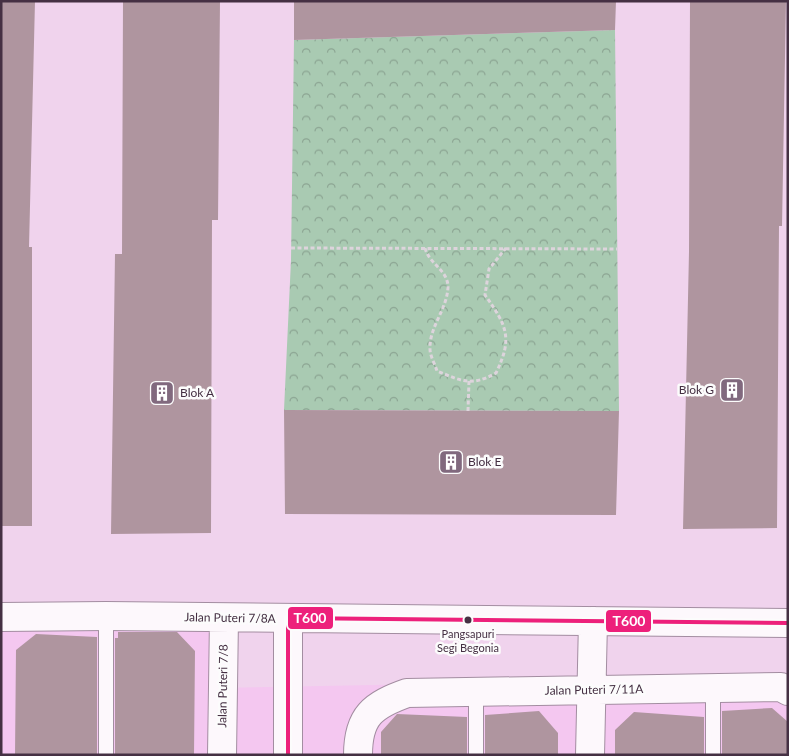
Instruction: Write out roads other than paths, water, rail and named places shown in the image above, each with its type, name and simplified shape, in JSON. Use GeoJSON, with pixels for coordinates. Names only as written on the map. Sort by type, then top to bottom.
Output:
{"type":"FeatureCollection","features":[{"type":"Feature","properties":{"kind":"street","name":"Jalan Puteri 7/8A"},"geometry":{"type":"LineString","coordinates":[[1,617],[106,616],[788,623]]}},
{"type":"Feature","properties":{"kind":"street","name":"Jalan Puteri 7/8"},"geometry":{"type":"LineString","coordinates":[[222,755],[224,618]]}},
{"type":"Feature","properties":{"kind":"street"},"geometry":{"type":"LineString","coordinates":[[288,618],[288,755]]}},
{"type":"Feature","properties":{"kind":"street"},"geometry":{"type":"LineString","coordinates":[[590,755],[593,621]]}},
{"type":"Feature","properties":{"kind":"street","name":"Jalan Puteri 7/11A"},"geometry":{"type":"LineString","coordinates":[[358,755],[362,727],[372,710],[388,700],[407,693],[713,688],[784,689]]}},
{"type":"Feature","properties":{"kind":"lane"},"geometry":{"type":"LineString","coordinates":[[106,616],[106,755]]}},
{"type":"Feature","properties":{"kind":"lane"},"geometry":{"type":"LineString","coordinates":[[712,755],[713,688]]}},
{"type":"Feature","properties":{"kind":"lane"},"geometry":{"type":"LineString","coordinates":[[476,692],[476,755]]}},
{"type":"Feature","properties":{"kind":"place","name":"Blok G"},"geometry":{"type":"Point","coordinates":[732,390]}},
{"type":"Feature","properties":{"kind":"place","name":"Blok A"},"geometry":{"type":"Point","coordinates":[162,393]}},
{"type":"Feature","properties":{"kind":"place","name":"Blok E"},"geometry":{"type":"Point","coordinates":[451,462]}},
{"type":"Feature","properties":{"kind":"place","name":"Pangsapuri Segi Begonia"},"geometry":{"type":"Point","coordinates":[468,620]}}]}
